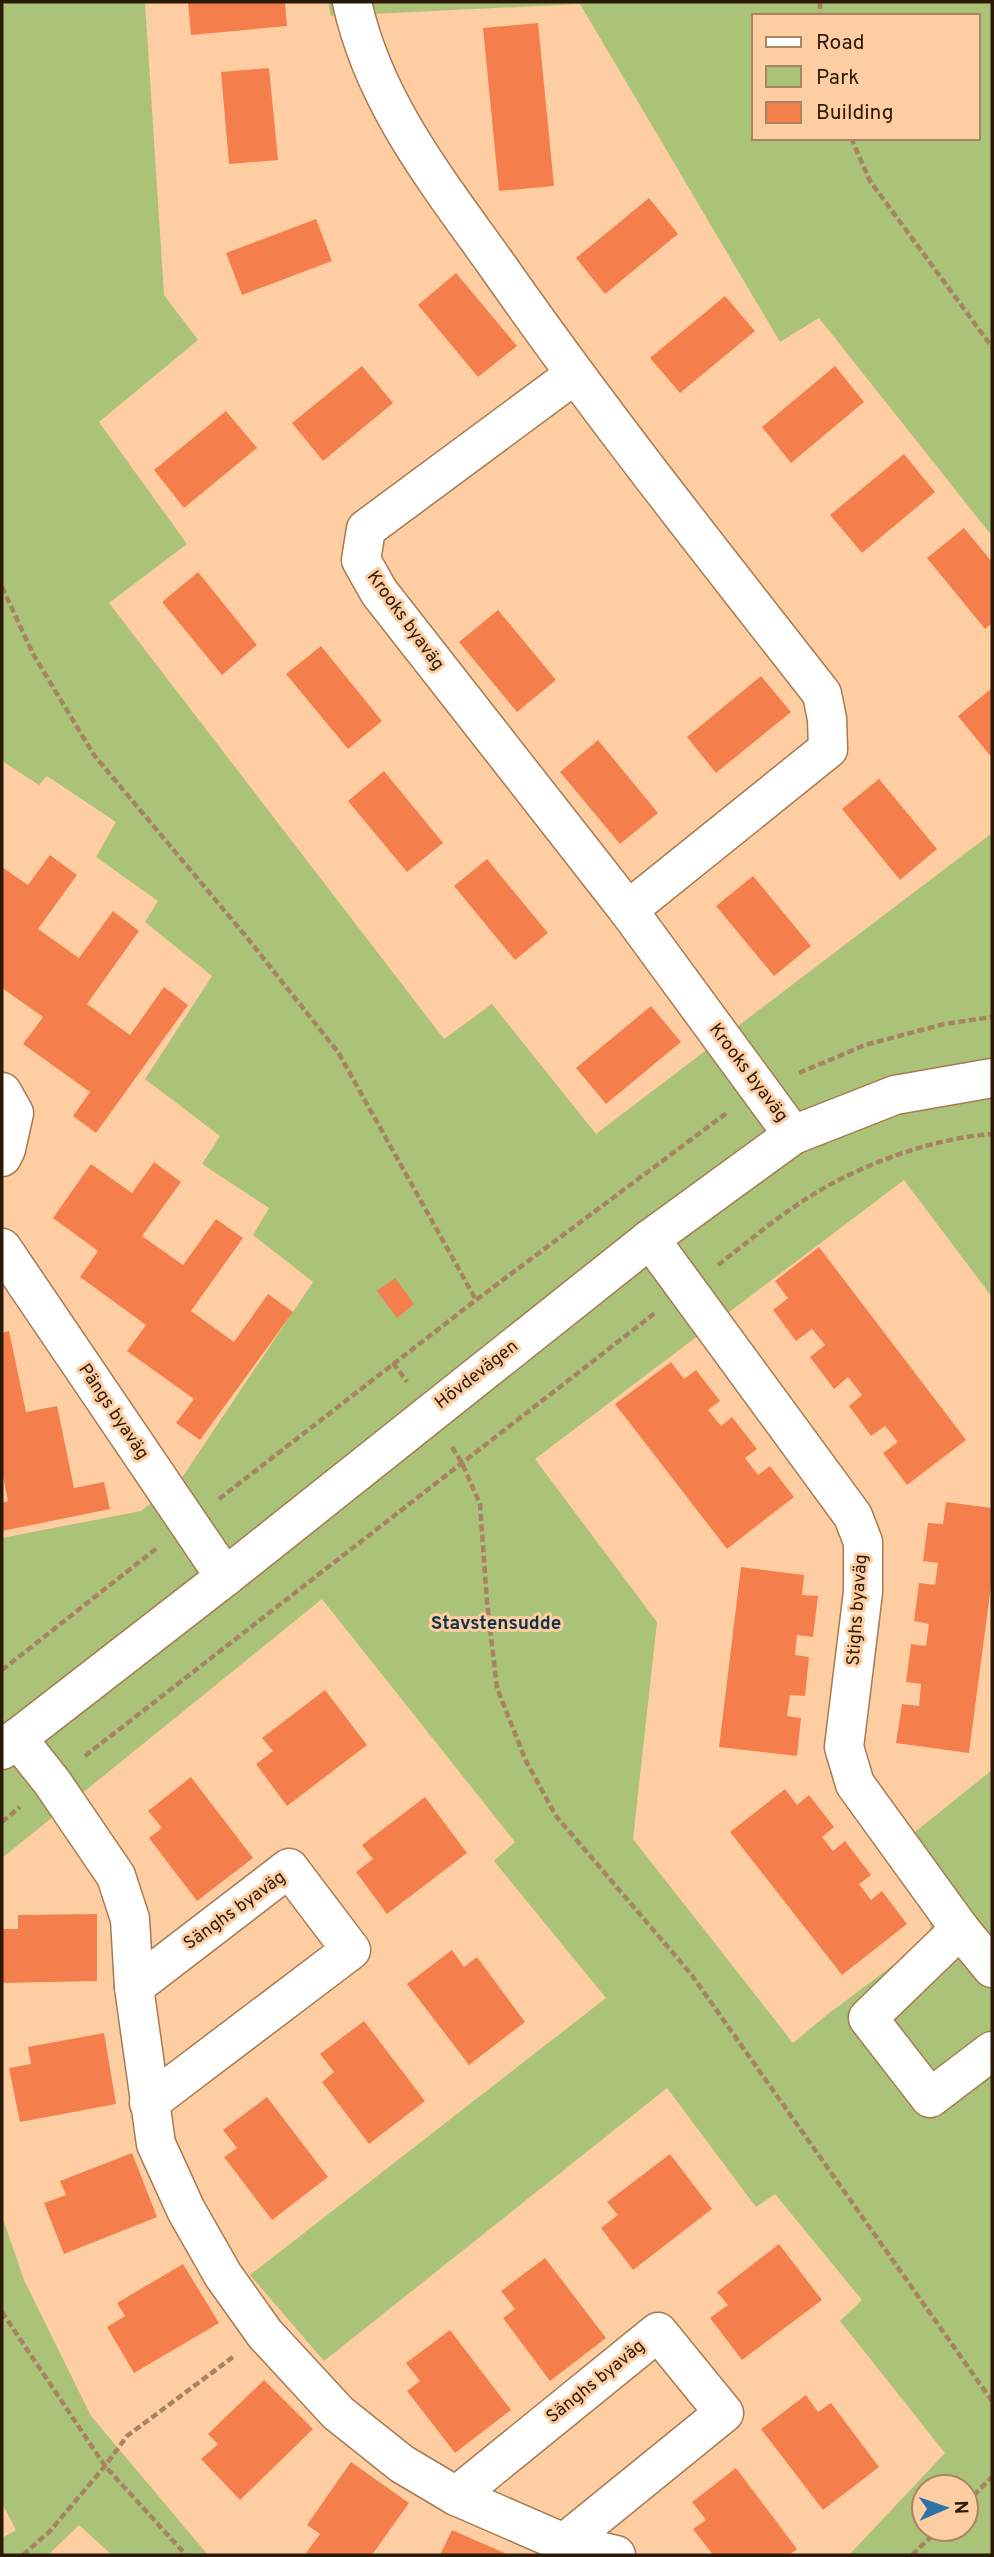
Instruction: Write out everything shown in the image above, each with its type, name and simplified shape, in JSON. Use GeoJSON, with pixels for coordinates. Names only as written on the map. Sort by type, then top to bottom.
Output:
{"type":"FeatureCollection","features":[{"type":"Feature","properties":{"kind":"street"},"geometry":{"type":"LineString","coordinates":[[352,2],[375,76],[408,139],[574,375],[822,694],[827,719],[828,749],[628,910]]}},
{"type":"Feature","properties":{"kind":"street","name":"Krooks byaväg"},"geometry":{"type":"LineString","coordinates":[[574,375],[366,529],[361,560],[379,592],[628,910],[793,1135]]}},
{"type":"Feature","properties":{"kind":"street","name":"Hövdevägen"},"geometry":{"type":"LineString","coordinates":[[10,1744],[650,1239],[793,1135],[895,1095],[992,1079]]}},
{"type":"Feature","properties":{"kind":"street"},"geometry":{"type":"LineString","coordinates":[[2,1092],[15,1112],[2,1157]]}},
{"type":"Feature","properties":{"kind":"street","name":"Stighs byaväg"},"geometry":{"type":"LineString","coordinates":[[650,1239],[853,1516],[863,1542],[863,1592],[844,1747],[855,1784],[992,1968]]}},
{"type":"Feature","properties":{"kind":"street","name":"Pängs byaväg"},"geometry":{"type":"LineString","coordinates":[[2,1248],[225,1577]]}},
{"type":"Feature","properties":{"kind":"street"},"geometry":{"type":"LineString","coordinates":[[10,1744],[52,1782],[116,1876],[130,1919],[134,1987],[156,2144],[186,2210],[223,2275],[265,2334],[338,2413],[402,2464],[456,2496],[564,2543],[617,2555]]}},
{"type":"Feature","properties":{"kind":"street","name":"Sänghs byaväg"},"geometry":{"type":"LineString","coordinates":[[134,1987],[289,1868],[351,1950],[149,2103]]}},
{"type":"Feature","properties":{"kind":"street"},"geometry":{"type":"LineString","coordinates":[[960,1928],[868,2018],[930,2098],[992,2051]]}},
{"type":"Feature","properties":{"kind":"street","name":"Sänghs byaväg"},"geometry":{"type":"LineString","coordinates":[[456,2496],[658,2332],[724,2413],[564,2543]]}},
{"type":"Feature","properties":{"kind":"path"},"geometry":{"type":"LineString","coordinates":[[852,140],[870,181],[992,347]]}},
{"type":"Feature","properties":{"kind":"path"},"geometry":{"type":"LineString","coordinates":[[2,587],[33,654],[94,755],[244,934],[338,1052],[476,1300]]}},
{"type":"Feature","properties":{"kind":"path"},"geometry":{"type":"LineString","coordinates":[[2,1670],[393,1363],[638,1177],[760,1089],[865,1045],[944,1024],[992,1017]]}},
{"type":"Feature","properties":{"kind":"path"},"geometry":{"type":"LineString","coordinates":[[2,1822],[686,1289],[810,1196],[886,1158],[973,1135],[992,1134]]}},
{"type":"Feature","properties":{"kind":"path"},"geometry":{"type":"LineString","coordinates":[[393,1363],[462,1463],[480,1504],[497,1688],[526,1761],[556,1816],[691,1974],[992,2401]]}},
{"type":"Feature","properties":{"kind":"path"},"geometry":{"type":"LineString","coordinates":[[2,2312],[105,2466],[186,2555]]}},
{"type":"Feature","properties":{"kind":"path"},"geometry":{"type":"LineString","coordinates":[[23,2555],[50,2531],[127,2436],[265,2334]]}},
{"type":"Feature","properties":{"kind":"green space"},"geometry":{"type":"Polygon","coordinates":[[[2,2],[145,2],[164,295],[198,340],[99,422],[187,544],[109,603],[444,1039],[492,1004],[596,1134],[992,833],[992,1297],[904,1180],[535,1459],[657,1622],[633,1839],[793,2043],[932,1936],[915,1832],[992,1770],[992,2555],[849,2555],[910,2490],[910,2543],[980,2543],[980,2473],[926,2473],[945,2453],[840,2321],[862,2300],[775,2194],[756,2207],[667,2088],[324,2361],[250,2275],[606,1998],[494,1861],[515,1842],[322,1599],[2,1858],[2,1538],[141,1511],[179,1482],[313,1282],[253,1235],[269,1208],[202,1164],[220,1136],[145,1079],[212,976],[145,922],[158,901],[96,857],[116,822],[47,776],[39,785],[2,761],[2,2]]]}},
{"type":"Feature","properties":{"kind":"green space"},"geometry":{"type":"Polygon","coordinates":[[[328,2],[992,2],[992,536],[819,318],[780,342],[580,4],[331,16],[328,2]]]}},
{"type":"Feature","properties":{"kind":"green space"},"geometry":{"type":"Polygon","coordinates":[[[2,2216],[24,2280],[91,2416],[208,2555],[112,2555],[79,2525],[48,2555],[2,2555],[2,2538],[16,2530],[2,2503],[2,2216]]]}},
{"type":"Feature","properties":{"kind":"building"},"geometry":{"type":"Polygon","coordinates":[[[188,2],[285,2],[287,26],[191,35],[188,2]]]}},
{"type":"Feature","properties":{"kind":"building"},"geometry":{"type":"Polygon","coordinates":[[[538,23],[554,186],[499,191],[483,28],[538,23]]]}},
{"type":"Feature","properties":{"kind":"building"},"geometry":{"type":"Polygon","coordinates":[[[269,68],[278,160],[229,164],[221,72],[269,68]]]}},
{"type":"Feature","properties":{"kind":"building"},"geometry":{"type":"Polygon","coordinates":[[[649,198],[678,234],[605,294],[576,258],[649,198]]]}},
{"type":"Feature","properties":{"kind":"building"},"geometry":{"type":"Polygon","coordinates":[[[316,219],[332,261],[242,295],[226,253],[316,219]]]}},
{"type":"Feature","properties":{"kind":"building"},"geometry":{"type":"Polygon","coordinates":[[[456,273],[517,346],[478,377],[418,305],[456,273]]]}},
{"type":"Feature","properties":{"kind":"building"},"geometry":{"type":"Polygon","coordinates":[[[725,296],[755,331],[680,393],[650,358],[725,296]]]}},
{"type":"Feature","properties":{"kind":"building"},"geometry":{"type":"Polygon","coordinates":[[[362,366],[393,403],[323,461],[292,423],[362,366]]]}},
{"type":"Feature","properties":{"kind":"building"},"geometry":{"type":"Polygon","coordinates":[[[835,366],[864,402],[791,463],[762,427],[835,366]]]}},
{"type":"Feature","properties":{"kind":"building"},"geometry":{"type":"Polygon","coordinates":[[[226,411],[257,448],[184,508],[154,470],[226,411]]]}},
{"type":"Feature","properties":{"kind":"building"},"geometry":{"type":"Polygon","coordinates":[[[904,454],[935,492],[862,553],[830,515],[904,454]]]}},
{"type":"Feature","properties":{"kind":"building"},"geometry":{"type":"Polygon","coordinates":[[[964,528],[992,562],[992,623],[985,629],[927,558],[964,528]]]}},
{"type":"Feature","properties":{"kind":"building"},"geometry":{"type":"Polygon","coordinates":[[[198,572],[257,645],[222,675],[162,602],[198,572]]]}},
{"type":"Feature","properties":{"kind":"building"},"geometry":{"type":"Polygon","coordinates":[[[498,610],[556,680],[517,712],[459,642],[498,610]]]}},
{"type":"Feature","properties":{"kind":"building"},"geometry":{"type":"Polygon","coordinates":[[[321,646],[382,721],[348,749],[286,674],[321,646]]]}},
{"type":"Feature","properties":{"kind":"building"},"geometry":{"type":"Polygon","coordinates":[[[761,676],[791,712],[716,773],[687,737],[761,676]]]}},
{"type":"Feature","properties":{"kind":"building"},"geometry":{"type":"Polygon","coordinates":[[[992,688],[992,758],[958,716],[992,688]]]}},
{"type":"Feature","properties":{"kind":"building"},"geometry":{"type":"Polygon","coordinates":[[[598,740],[658,813],[620,844],[560,772],[598,740]]]}},
{"type":"Feature","properties":{"kind":"building"},"geometry":{"type":"Polygon","coordinates":[[[384,771],[443,843],[407,872],[348,801],[384,771]]]}},
{"type":"Feature","properties":{"kind":"building"},"geometry":{"type":"Polygon","coordinates":[[[879,779],[937,849],[900,880],[842,809],[879,779]]]}},
{"type":"Feature","properties":{"kind":"building"},"geometry":{"type":"Polygon","coordinates":[[[50,855],[77,875],[38,929],[79,958],[113,911],[139,931],[87,1004],[130,1035],[164,987],[188,1005],[96,1133],[73,1116],[90,1092],[23,1044],[43,1017],[2,988],[2,867],[28,885],[50,855]]]}},
{"type":"Feature","properties":{"kind":"building"},"geometry":{"type":"Polygon","coordinates":[[[487,859],[548,933],[515,960],[454,886],[487,859]]]}},
{"type":"Feature","properties":{"kind":"building"},"geometry":{"type":"Polygon","coordinates":[[[753,876],[811,946],[774,976],[716,906],[753,876]]]}},
{"type":"Feature","properties":{"kind":"building"},"geometry":{"type":"Polygon","coordinates":[[[651,1006],[681,1042],[606,1104],[576,1068],[651,1006]]]}},
{"type":"Feature","properties":{"kind":"building"},"geometry":{"type":"Polygon","coordinates":[[[154,1162],[181,1182],[142,1236],[183,1265],[216,1219],[243,1238],[191,1311],[234,1342],[268,1294],[293,1312],[200,1440],[176,1423],[194,1399],[127,1351],[146,1325],[80,1277],[98,1251],[53,1218],[91,1164],[132,1193],[154,1162]]]}},
{"type":"Feature","properties":{"kind":"building"},"geometry":{"type":"Polygon","coordinates":[[[819,1247],[966,1440],[907,1485],[883,1453],[898,1442],[885,1426],[871,1436],[849,1406],[862,1395],[848,1377],[834,1389],[810,1357],[825,1345],[812,1329],[796,1341],[773,1310],[788,1298],[775,1281],[819,1247]]]}},
{"type":"Feature","properties":{"kind":"building"},"geometry":{"type":"Polygon","coordinates":[[[395,1278],[414,1304],[397,1318],[377,1291],[395,1278]]]}},
{"type":"Feature","properties":{"kind":"building"},"geometry":{"type":"Polygon","coordinates":[[[9,1331],[26,1412],[57,1406],[74,1488],[104,1482],[110,1509],[2,1531],[2,1503],[8,1501],[2,1471],[2,1333],[9,1331]]]}},
{"type":"Feature","properties":{"kind":"building"},"geometry":{"type":"Polygon","coordinates":[[[671,1362],[684,1379],[696,1370],[720,1401],[708,1410],[721,1426],[732,1417],[757,1449],[745,1458],[758,1475],[770,1466],[794,1497],[727,1549],[615,1404],[671,1362]]]}},
{"type":"Feature","properties":{"kind":"building"},"geometry":{"type":"Polygon","coordinates":[[[946,1502],[992,1508],[992,1578],[969,1753],[896,1743],[902,1704],[919,1706],[921,1684],[906,1682],[911,1644],[926,1646],[929,1624],[914,1621],[919,1583],[935,1585],[938,1563],[923,1561],[928,1523],[943,1524],[946,1502]]]}},
{"type":"Feature","properties":{"kind":"building"},"geometry":{"type":"Polygon","coordinates":[[[741,1567],[804,1575],[802,1595],[818,1596],[813,1637],[797,1635],[795,1655],[809,1657],[805,1696],[790,1695],[787,1716],[801,1718],[797,1756],[719,1747],[741,1567]]]}},
{"type":"Feature","properties":{"kind":"building"},"geometry":{"type":"Polygon","coordinates":[[[325,1690],[367,1745],[287,1806],[256,1764],[273,1751],[262,1738],[325,1690]]]}},
{"type":"Feature","properties":{"kind":"building"},"geometry":{"type":"Polygon","coordinates":[[[191,1777],[253,1858],[197,1901],[149,1838],[162,1828],[148,1811],[191,1777]]]}},
{"type":"Feature","properties":{"kind":"building"},"geometry":{"type":"Polygon","coordinates":[[[785,1789],[797,1805],[809,1795],[834,1827],[822,1837],[833,1851],[845,1841],[871,1875],[859,1884],[871,1900],[882,1891],[907,1924],[842,1975],[730,1832],[785,1789]]]}},
{"type":"Feature","properties":{"kind":"building"},"geometry":{"type":"Polygon","coordinates":[[[425,1797],[467,1853],[387,1914],[356,1872],[373,1859],[362,1845],[425,1797]]]}},
{"type":"Feature","properties":{"kind":"building"},"geometry":{"type":"Polygon","coordinates":[[[97,1914],[97,1981],[2,1983],[2,1929],[18,1929],[18,1915],[97,1914]]]}},
{"type":"Feature","properties":{"kind":"building"},"geometry":{"type":"Polygon","coordinates":[[[452,1950],[464,1967],[477,1957],[525,2022],[469,2065],[407,1984],[452,1950]]]}},
{"type":"Feature","properties":{"kind":"building"},"geometry":{"type":"Polygon","coordinates":[[[364,2021],[425,2101],[369,2144],[322,2082],[334,2072],[320,2054],[364,2021]]]}},
{"type":"Feature","properties":{"kind":"building"},"geometry":{"type":"Polygon","coordinates":[[[104,2033],[116,2104],[20,2122],[9,2068],[31,2064],[28,2047],[104,2033]]]}},
{"type":"Feature","properties":{"kind":"building"},"geometry":{"type":"Polygon","coordinates":[[[267,2097],[328,2177],[272,2220],[224,2157],[237,2148],[223,2130],[267,2097]]]}},
{"type":"Feature","properties":{"kind":"building"},"geometry":{"type":"Polygon","coordinates":[[[132,2153],[157,2217],[64,2254],[44,2203],[66,2195],[60,2181],[132,2153]]]}},
{"type":"Feature","properties":{"kind":"building"},"geometry":{"type":"Polygon","coordinates":[[[670,2154],[712,2209],[633,2270],[601,2228],[618,2215],[607,2202],[670,2154]]]}},
{"type":"Feature","properties":{"kind":"building"},"geometry":{"type":"Polygon","coordinates":[[[779,2244],[822,2300],[742,2360],[710,2318],[728,2305],[717,2292],[779,2244]]]}},
{"type":"Feature","properties":{"kind":"building"},"geometry":{"type":"Polygon","coordinates":[[[545,2258],[606,2338],[550,2381],[503,2318],[515,2309],[501,2291],[545,2258]]]}},
{"type":"Feature","properties":{"kind":"building"},"geometry":{"type":"Polygon","coordinates":[[[183,2264],[219,2323],[134,2373],[107,2327],[125,2316],[117,2303],[183,2264]]]}},
{"type":"Feature","properties":{"kind":"building"},"geometry":{"type":"Polygon","coordinates":[[[450,2330],[511,2410],[455,2453],[407,2391],[420,2381],[406,2363],[450,2330]]]}},
{"type":"Feature","properties":{"kind":"building"},"geometry":{"type":"Polygon","coordinates":[[[264,2380],[313,2429],[240,2500],[201,2459],[218,2444],[208,2434],[264,2380]]]}},
{"type":"Feature","properties":{"kind":"building"},"geometry":{"type":"Polygon","coordinates":[[[806,2395],[818,2412],[831,2403],[879,2467],[823,2510],[761,2429],[806,2395]]]}},
{"type":"Feature","properties":{"kind":"building"},"geometry":{"type":"Polygon","coordinates":[[[351,2462],[409,2503],[372,2555],[309,2555],[306,2553],[320,2534],[307,2525],[351,2462]]]}},
{"type":"Feature","properties":{"kind":"building"},"geometry":{"type":"Polygon","coordinates":[[[736,2468],[797,2549],[789,2555],[713,2555],[693,2529],[706,2520],[692,2502],[736,2468]]]}},
{"type":"Feature","properties":{"kind":"building"},"geometry":{"type":"Polygon","coordinates":[[[452,2530],[509,2555],[440,2555],[452,2530]]]}},
{"type":"Feature","properties":{"kind":"district","name":"Stavstensudde"},"geometry":{"type":"Point","coordinates":[496,1624]}}]}
